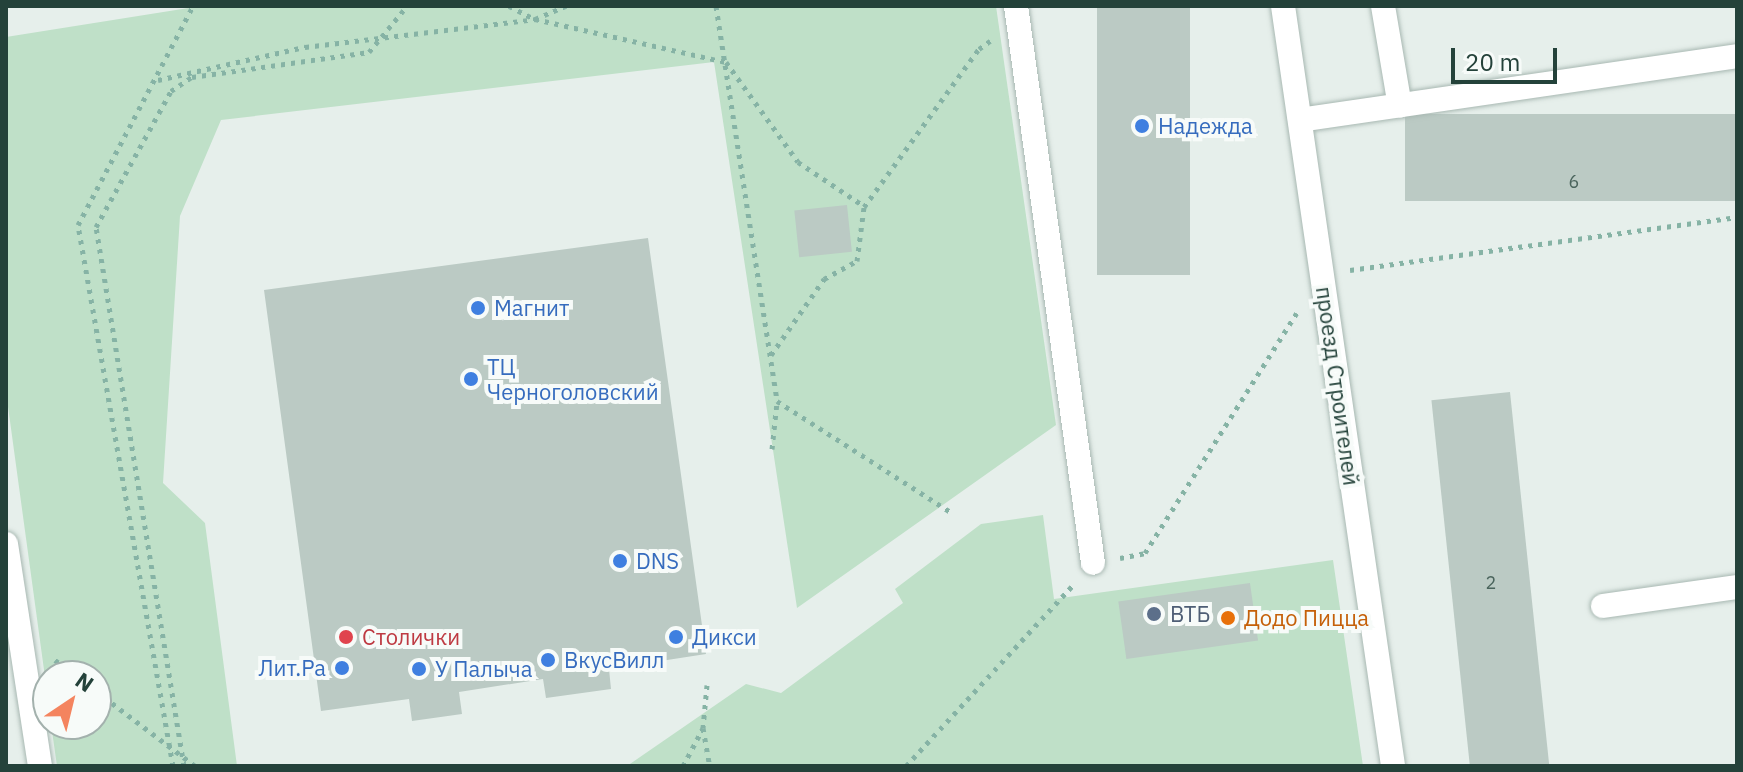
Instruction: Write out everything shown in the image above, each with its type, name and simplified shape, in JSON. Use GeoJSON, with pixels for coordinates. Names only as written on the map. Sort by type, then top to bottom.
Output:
{"type":"FeatureCollection","features":[{"type":"Feature","properties":{"kind":"street","name":"проезд Строителей"},"geometry":{"type":"LineString","coordinates":[[1283,6],[1393,766]]}},
{"type":"Feature","properties":{"kind":"street"},"geometry":{"type":"LineString","coordinates":[[1383,6],[1400,106]]}},
{"type":"Feature","properties":{"kind":"street"},"geometry":{"type":"LineString","coordinates":[[1017,14],[1093,563]]}},
{"type":"Feature","properties":{"kind":"street"},"geometry":{"type":"LineString","coordinates":[[1300,120],[1737,56]]}},
{"type":"Feature","properties":{"kind":"street"},"geometry":{"type":"LineString","coordinates":[[6,551],[40,766]]}},
{"type":"Feature","properties":{"kind":"street"},"geometry":{"type":"LineString","coordinates":[[1603,606],[1737,587]]}},
{"type":"Feature","properties":{"kind":"path"},"geometry":{"type":"LineString","coordinates":[[173,766],[78,225],[157,80],[193,6]]}},
{"type":"Feature","properties":{"kind":"path"},"geometry":{"type":"LineString","coordinates":[[184,766],[96,227],[171,91],[192,77],[369,52],[407,6]]}},
{"type":"Feature","properties":{"kind":"path"},"geometry":{"type":"LineString","coordinates":[[509,6],[535,19],[726,62],[798,162],[864,207]]}},
{"type":"Feature","properties":{"kind":"path"},"geometry":{"type":"LineString","coordinates":[[157,80],[305,47],[535,19],[566,6]]}},
{"type":"Feature","properties":{"kind":"path"},"geometry":{"type":"LineString","coordinates":[[716,6],[777,401],[772,449]]}},
{"type":"Feature","properties":{"kind":"path"},"geometry":{"type":"LineString","coordinates":[[770,356],[824,279],[857,261],[864,207],[979,49],[1017,14]]}},
{"type":"Feature","properties":{"kind":"path"},"geometry":{"type":"LineString","coordinates":[[906,766],[1093,563],[1145,553],[1322,273],[1737,217]]}},
{"type":"Feature","properties":{"kind":"path"},"geometry":{"type":"LineString","coordinates":[[777,401],[952,513]]}},
{"type":"Feature","properties":{"kind":"path"},"geometry":{"type":"LineString","coordinates":[[707,685],[703,728],[710,766]]}},
{"type":"Feature","properties":{"kind":"path"},"geometry":{"type":"LineString","coordinates":[[112,703],[195,766]]}},
{"type":"Feature","properties":{"kind":"path"},"geometry":{"type":"LineString","coordinates":[[683,766],[703,728]]}},
{"type":"Feature","properties":{"kind":"green space"},"geometry":{"type":"Polygon","coordinates":[[[201,6],[996,6],[1056,425],[797,608],[714,62],[221,120],[180,216],[163,483],[205,523],[237,766],[57,766],[53,740],[112,740],[112,660],[43,660],[6,392],[6,37],[201,6]]]}},
{"type":"Feature","properties":{"kind":"green space"},"geometry":{"type":"Polygon","coordinates":[[[1043,515],[1054,599],[1333,560],[1363,766],[627,766],[746,684],[781,693],[903,603],[895,589],[981,524],[1043,515]]]}},
{"type":"Feature","properties":{"kind":"building"},"geometry":{"type":"Polygon","coordinates":[[[1097,6],[1190,6],[1190,275],[1097,275],[1097,6]]]}},
{"type":"Feature","properties":{"kind":"building"},"geometry":{"type":"Polygon","coordinates":[[[1405,114],[1737,114],[1737,201],[1405,201],[1405,114]]]}},
{"type":"Feature","properties":{"kind":"building"},"geometry":{"type":"Polygon","coordinates":[[[847,205],[852,252],[799,257],[794,211],[847,205]]]}},
{"type":"Feature","properties":{"kind":"building"},"geometry":{"type":"Polygon","coordinates":[[[648,238],[706,654],[609,669],[611,689],[546,698],[543,679],[459,692],[462,714],[412,721],[409,699],[321,711],[264,290],[648,238]]]}},
{"type":"Feature","properties":{"kind":"building"},"geometry":{"type":"Polygon","coordinates":[[[1510,392],[1549,766],[1470,766],[1431,400],[1510,392]]]}},
{"type":"Feature","properties":{"kind":"building"},"geometry":{"type":"Polygon","coordinates":[[[1250,583],[1258,640],[1126,659],[1118,602],[1250,583]]]}},
{"type":"Feature","properties":{"kind":"place","name":"Надежда"},"geometry":{"type":"Point","coordinates":[1142,126]}},
{"type":"Feature","properties":{"kind":"place","name":"Магнит"},"geometry":{"type":"Point","coordinates":[478,308]}},
{"type":"Feature","properties":{"kind":"place","name":"ТЦ Черноголовский"},"geometry":{"type":"Point","coordinates":[471,379]}},
{"type":"Feature","properties":{"kind":"place","name":"DNS"},"geometry":{"type":"Point","coordinates":[620,561]}},
{"type":"Feature","properties":{"kind":"place","name":"ВТБ"},"geometry":{"type":"Point","coordinates":[1154,614]}},
{"type":"Feature","properties":{"kind":"place","name":"Додо Пицца"},"geometry":{"type":"Point","coordinates":[1228,618]}},
{"type":"Feature","properties":{"kind":"place","name":"Столички"},"geometry":{"type":"Point","coordinates":[346,637]}},
{"type":"Feature","properties":{"kind":"place","name":"Дикси"},"geometry":{"type":"Point","coordinates":[676,637]}},
{"type":"Feature","properties":{"kind":"place","name":"ВкусВилл"},"geometry":{"type":"Point","coordinates":[548,660]}},
{"type":"Feature","properties":{"kind":"place","name":"Лит.Ра"},"geometry":{"type":"Point","coordinates":[342,668]}},
{"type":"Feature","properties":{"kind":"place","name":"У Палыча"},"geometry":{"type":"Point","coordinates":[419,669]}}]}
